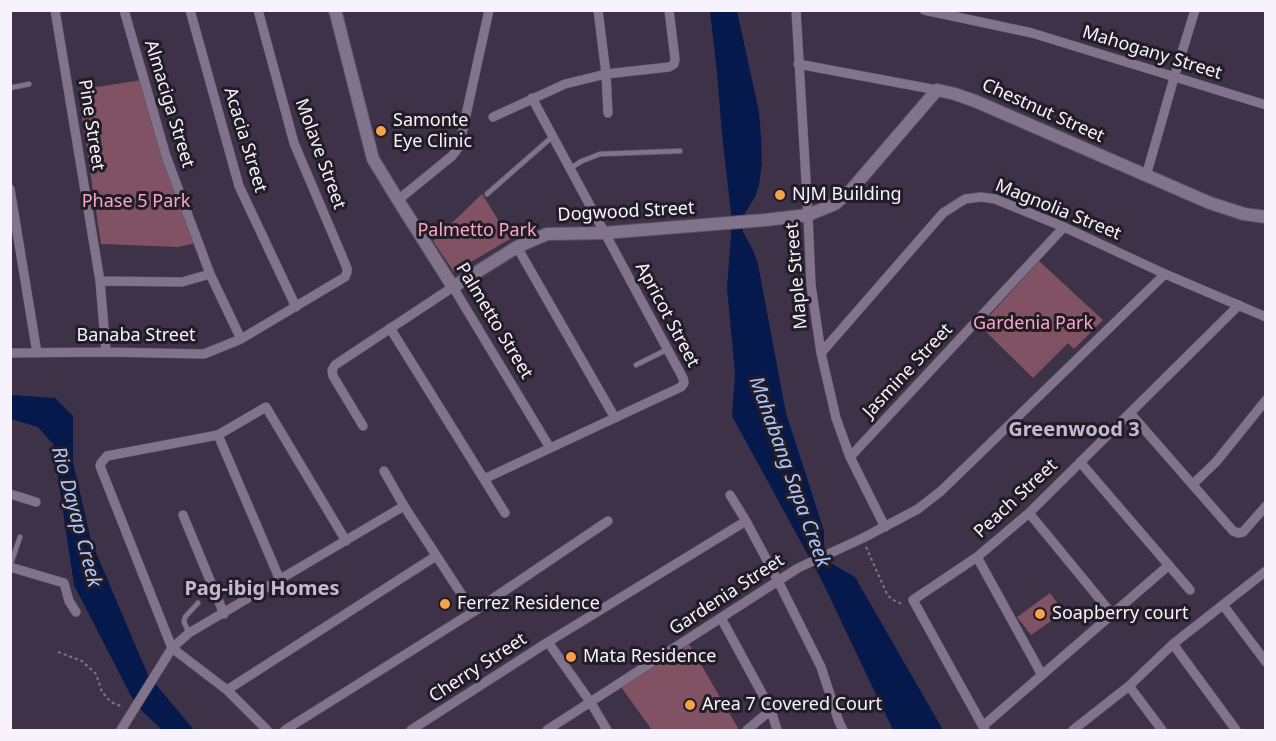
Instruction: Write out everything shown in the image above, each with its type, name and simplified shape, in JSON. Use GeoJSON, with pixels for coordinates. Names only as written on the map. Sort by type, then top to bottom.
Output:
{"type":"FeatureCollection","features":[{"type":"Feature","properties":{"kind":"street","name":"Pine Street"},"geometry":{"type":"LineString","coordinates":[[55,10],[100,281],[106,352]]}},
{"type":"Feature","properties":{"kind":"street","name":"Almaciga Street"},"geometry":{"type":"LineString","coordinates":[[124,10],[166,156],[210,274],[241,339]]}},
{"type":"Feature","properties":{"kind":"street","name":"Acacia Street"},"geometry":{"type":"LineString","coordinates":[[190,10],[239,186],[296,307]]}},
{"type":"Feature","properties":{"kind":"street","name":"Molave Street"},"geometry":{"type":"LineString","coordinates":[[258,10],[294,143],[347,272]]}},
{"type":"Feature","properties":{"kind":"street","name":"Palmetto Street"},"geometry":{"type":"LineString","coordinates":[[335,10],[374,159],[549,448]]}},
{"type":"Feature","properties":{"kind":"street"},"geometry":{"type":"LineString","coordinates":[[398,201],[452,156],[459,147],[489,10]]}},
{"type":"Feature","properties":{"kind":"street"},"geometry":{"type":"LineString","coordinates":[[598,10],[608,113]]}},
{"type":"Feature","properties":{"kind":"street"},"geometry":{"type":"LineString","coordinates":[[493,117],[565,84],[606,74],[669,67],[674,64],[669,10]]}},
{"type":"Feature","properties":{"kind":"street","name":"Maple Street"},"geometry":{"type":"LineString","coordinates":[[796,10],[810,285],[821,353],[837,418],[850,458],[885,527]]}},
{"type":"Feature","properties":{"kind":"street","name":"Mahogany Street"},"geometry":{"type":"LineString","coordinates":[[924,10],[1032,33],[1266,105]]}},
{"type":"Feature","properties":{"kind":"street"},"geometry":{"type":"LineString","coordinates":[[1146,176],[1195,10]]}},
{"type":"Feature","properties":{"kind":"street","name":"Chestnut Street"},"geometry":{"type":"LineString","coordinates":[[798,64],[938,90],[975,101],[1210,203],[1244,214],[1266,217]]}},
{"type":"Feature","properties":{"kind":"street","name":"Dogwood Street"},"geometry":{"type":"LineString","coordinates":[[363,426],[333,376],[332,370],[335,365],[517,247],[547,234],[604,233],[808,215],[836,204],[851,190],[938,90]]}},
{"type":"Feature","properties":{"kind":"street","name":"Apricot Street"},"geometry":{"type":"LineString","coordinates":[[484,479],[681,387],[684,383],[668,349],[532,98]]}},
{"type":"Feature","properties":{"kind":"street"},"geometry":{"type":"LineString","coordinates":[[10,189],[37,353]]}},
{"type":"Feature","properties":{"kind":"street","name":"Magnolia Street"},"geometry":{"type":"LineString","coordinates":[[821,353],[943,213],[965,199],[981,197],[995,199],[1064,227],[1165,274],[1266,316]]}},
{"type":"Feature","properties":{"kind":"street","name":"Jasmine Street"},"geometry":{"type":"LineString","coordinates":[[850,458],[1064,227]]}},
{"type":"Feature","properties":{"kind":"street"},"geometry":{"type":"LineString","coordinates":[[517,247],[615,418]]}},
{"type":"Feature","properties":{"kind":"street","name":"Banaba Street"},"geometry":{"type":"LineString","coordinates":[[10,353],[204,354],[241,339],[345,277],[347,272]]}},
{"type":"Feature","properties":{"kind":"street"},"geometry":{"type":"LineString","coordinates":[[100,281],[182,282],[210,274]]}},
{"type":"Feature","properties":{"kind":"street","name":"Gardenia Street"},"geometry":{"type":"LineString","coordinates":[[547,730],[798,568],[918,509],[941,491],[1165,274]]}},
{"type":"Feature","properties":{"kind":"street","name":"Peach Street"},"geometry":{"type":"LineString","coordinates":[[916,606],[913,600],[977,557],[1029,513],[1239,305]]}},
{"type":"Feature","properties":{"kind":"street"},"geometry":{"type":"LineString","coordinates":[[390,328],[505,513]]}},
{"type":"Feature","properties":{"kind":"street"},"geometry":{"type":"LineString","coordinates":[[1193,484],[1216,462],[1266,400]]}},
{"type":"Feature","properties":{"kind":"street"},"geometry":{"type":"LineString","coordinates":[[267,730],[226,690],[172,648],[100,466],[107,456],[218,435],[266,407],[346,541]]}},
{"type":"Feature","properties":{"kind":"street"},"geometry":{"type":"LineString","coordinates":[[1131,412],[1233,531],[1243,532],[1266,506]]}},
{"type":"Feature","properties":{"kind":"street"},"geometry":{"type":"LineString","coordinates":[[218,435],[280,580]]}},
{"type":"Feature","properties":{"kind":"street"},"geometry":{"type":"LineString","coordinates":[[1080,462],[1190,590]]}},
{"type":"Feature","properties":{"kind":"street"},"geometry":{"type":"LineString","coordinates":[[384,471],[473,612]]}},
{"type":"Feature","properties":{"kind":"street"},"geometry":{"type":"LineString","coordinates":[[10,494],[36,502]]}},
{"type":"Feature","properties":{"kind":"street"},"geometry":{"type":"LineString","coordinates":[[730,495],[778,581],[821,667],[843,730]]}},
{"type":"Feature","properties":{"kind":"street"},"geometry":{"type":"LineString","coordinates":[[121,730],[172,648],[189,633],[404,506]]}},
{"type":"Feature","properties":{"kind":"street"},"geometry":{"type":"LineString","coordinates":[[1029,513],[1112,614]]}},
{"type":"Feature","properties":{"kind":"street"},"geometry":{"type":"LineString","coordinates":[[183,515],[224,614]]}},
{"type":"Feature","properties":{"kind":"street"},"geometry":{"type":"LineString","coordinates":[[285,730],[473,612],[608,520]]}},
{"type":"Feature","properties":{"kind":"street","name":"Cherry Street"},"geometry":{"type":"LineString","coordinates":[[411,730],[548,642],[746,521]]}},
{"type":"Feature","properties":{"kind":"street"},"geometry":{"type":"LineString","coordinates":[[226,690],[436,556]]}},
{"type":"Feature","properties":{"kind":"street"},"geometry":{"type":"LineString","coordinates":[[977,557],[1042,675]]}},
{"type":"Feature","properties":{"kind":"street"},"geometry":{"type":"LineString","coordinates":[[916,606],[984,728],[1169,565]]}},
{"type":"Feature","properties":{"kind":"street"},"geometry":{"type":"LineString","coordinates":[[10,567],[64,583],[69,601],[76,612]]}},
{"type":"Feature","properties":{"kind":"street"},"geometry":{"type":"LineString","coordinates":[[1074,730],[1129,686],[1173,644],[1266,571]]}},
{"type":"Feature","properties":{"kind":"street"},"geometry":{"type":"LineString","coordinates":[[1223,605],[1266,662]]}},
{"type":"Feature","properties":{"kind":"street"},"geometry":{"type":"LineString","coordinates":[[721,618],[771,710],[777,730]]}},
{"type":"Feature","properties":{"kind":"street"},"geometry":{"type":"LineString","coordinates":[[548,642],[607,730]]}},
{"type":"Feature","properties":{"kind":"street"},"geometry":{"type":"LineString","coordinates":[[1173,644],[1236,730]]}},
{"type":"Feature","properties":{"kind":"street"},"geometry":{"type":"LineString","coordinates":[[1129,686],[1162,730]]}},
{"type":"Feature","properties":{"kind":"street"},"geometry":{"type":"LineString","coordinates":[[747,730],[771,710]]}},
{"type":"Feature","properties":{"kind":"lane"},"geometry":{"type":"LineString","coordinates":[[10,88],[30,84]]}},
{"type":"Feature","properties":{"kind":"lane"},"geometry":{"type":"LineString","coordinates":[[488,194],[552,137]]}},
{"type":"Feature","properties":{"kind":"lane"},"geometry":{"type":"LineString","coordinates":[[569,169],[600,154],[680,151]]}},
{"type":"Feature","properties":{"kind":"lane"},"geometry":{"type":"LineString","coordinates":[[636,365],[668,349]]}},
{"type":"Feature","properties":{"kind":"lane"},"geometry":{"type":"LineString","coordinates":[[10,567],[20,537]]}},
{"type":"Feature","properties":{"kind":"lane"},"geometry":{"type":"LineString","coordinates":[[189,633],[184,622],[185,618],[198,603]]}},
{"type":"Feature","properties":{"kind":"path"},"geometry":{"type":"LineString","coordinates":[[863,538],[887,594],[899,604],[916,606]]}},
{"type":"Feature","properties":{"kind":"path"},"geometry":{"type":"LineString","coordinates":[[58,652],[82,661],[96,674],[102,692],[111,702],[134,708]]}},
{"type":"Feature","properties":{"kind":"green space","name":"Phase 5 Park"},"geometry":{"type":"Polygon","coordinates":[[[142,80],[196,243],[178,247],[101,244],[78,90],[142,80]]]}},
{"type":"Feature","properties":{"kind":"green space","name":"Palmetto Park"},"geometry":{"type":"Polygon","coordinates":[[[482,194],[510,239],[454,272],[433,241],[482,194]]]}},
{"type":"Feature","properties":{"kind":"green space","name":"Gardenia Park"},"geometry":{"type":"Polygon","coordinates":[[[1039,261],[1103,320],[1074,349],[1068,343],[1033,378],[980,326],[1039,261]]]}},
{"type":"Feature","properties":{"kind":"green space","name":"Soapberry court"},"geometry":{"type":"Polygon","coordinates":[[[1050,593],[1064,612],[1031,635],[1017,617],[1050,593]]]}},
{"type":"Feature","properties":{"kind":"green space"},"geometry":{"type":"Polygon","coordinates":[[[689,644],[738,728],[736,730],[652,730],[621,687],[689,644]]]}},
{"type":"Feature","properties":{"kind":"water","name":"Mahabang Sapa Creek"},"geometry":{"type":"Polygon","coordinates":[[[710,11],[737,11],[759,112],[762,163],[759,185],[755,197],[742,218],[741,225],[758,264],[786,413],[824,531],[824,545],[829,562],[855,577],[943,730],[893,730],[820,577],[732,416],[735,373],[727,288],[732,222],[710,11]]]}},
{"type":"Feature","properties":{"kind":"water","name":"Rio Dayap Creek"},"geometry":{"type":"Polygon","coordinates":[[[11,395],[55,398],[73,416],[73,462],[91,541],[148,675],[194,730],[162,730],[141,710],[131,696],[74,585],[53,444],[38,427],[11,419],[11,395]]]}},
{"type":"Feature","properties":{"kind":"place","name":"Samonte Eye Clinic"},"geometry":{"type":"Point","coordinates":[381,131]}},
{"type":"Feature","properties":{"kind":"place","name":"NJM Building"},"geometry":{"type":"Point","coordinates":[780,195]}},
{"type":"Feature","properties":{"kind":"place","name":"Ferrez Residence"},"geometry":{"type":"Point","coordinates":[445,604]}},
{"type":"Feature","properties":{"kind":"place","name":"Soapberry court"},"geometry":{"type":"Point","coordinates":[1040,614]}},
{"type":"Feature","properties":{"kind":"place","name":"Mata Residence"},"geometry":{"type":"Point","coordinates":[571,657]}},
{"type":"Feature","properties":{"kind":"place","name":"Area 7 Covered Court"},"geometry":{"type":"Point","coordinates":[690,705]}},
{"type":"Feature","properties":{"kind":"district","name":"Greenwood 3"},"geometry":{"type":"Point","coordinates":[1074,430]}},
{"type":"Feature","properties":{"kind":"district","name":"Pag-ibig Homes"},"geometry":{"type":"Point","coordinates":[262,589]}}]}
